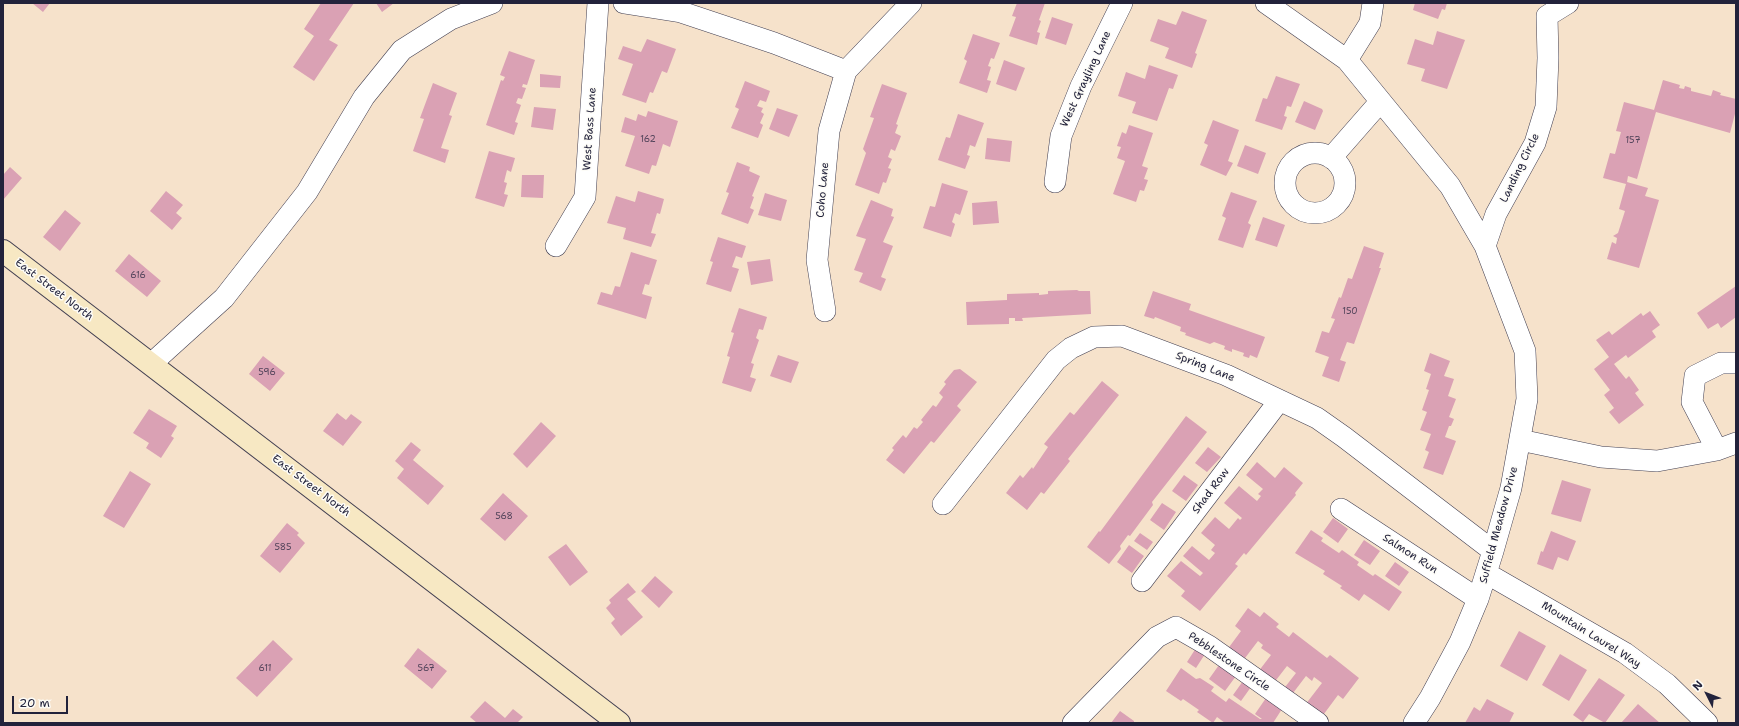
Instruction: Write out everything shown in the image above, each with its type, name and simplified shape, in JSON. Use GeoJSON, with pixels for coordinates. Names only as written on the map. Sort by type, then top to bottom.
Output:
{"type":"FeatureCollection","features":[{"type":"Feature","properties":{"kind":"main road","name":"East Street North"},"geometry":{"type":"LineString","coordinates":[[3,251],[619,723]]}},
{"type":"Feature","properties":{"kind":"street"},"geometry":{"type":"LineString","coordinates":[[151,364],[224,298],[307,192],[364,98],[402,50],[448,11],[492,3]]}},
{"type":"Feature","properties":{"kind":"street","name":"West Bass Lane"},"geometry":{"type":"LineString","coordinates":[[556,246],[585,198],[598,3]]}},
{"type":"Feature","properties":{"kind":"street"},"geometry":{"type":"LineString","coordinates":[[624,3],[681,12],[774,43],[846,71],[911,3]]}},
{"type":"Feature","properties":{"kind":"street","name":"West Grayling Lane"},"geometry":{"type":"LineString","coordinates":[[1055,182],[1061,136],[1081,86],[1122,3]]}},
{"type":"Feature","properties":{"kind":"street","name":"Suffield Meadow Drive"},"geometry":{"type":"LineString","coordinates":[[1266,3],[1347,60],[1450,186],[1486,246],[1525,351],[1527,399],[1511,488],[1493,551],[1478,599],[1460,642],[1430,698],[1414,723]]}},
{"type":"Feature","properties":{"kind":"street"},"geometry":{"type":"LineString","coordinates":[[1347,60],[1370,23],[1373,3]]}},
{"type":"Feature","properties":{"kind":"street","name":"Landing Circle"},"geometry":{"type":"LineString","coordinates":[[1486,246],[1496,214],[1535,143],[1546,107],[1548,58],[1547,16],[1568,3]]}},
{"type":"Feature","properties":{"kind":"street","name":"Coho Lane"},"geometry":{"type":"LineString","coordinates":[[825,311],[817,260],[829,131],[846,71]]}},
{"type":"Feature","properties":{"kind":"street"},"geometry":{"type":"LineString","coordinates":[[1331,158],[1380,102]]}},
{"type":"Feature","properties":{"kind":"street","name":"Spring Lane"},"geometry":{"type":"LineString","coordinates":[[943,504],[1056,360],[1071,348],[1094,337],[1122,336],[1226,375],[1317,418],[1493,551]]}},
{"type":"Feature","properties":{"kind":"street"},"geometry":{"type":"LineString","coordinates":[[1520,440],[1601,457],[1657,461],[1727,446],[1692,402],[1695,376],[1721,363],[1736,363]]}},
{"type":"Feature","properties":{"kind":"street","name":"Shad Row"},"geometry":{"type":"LineString","coordinates":[[1142,581],[1279,401]]}},
{"type":"Feature","properties":{"kind":"street","name":"Salmon Run"},"geometry":{"type":"LineString","coordinates":[[1341,509],[1478,599]]}},
{"type":"Feature","properties":{"kind":"street","name":"Mountain Laurel Way"},"geometry":{"type":"LineString","coordinates":[[1486,573],[1625,653],[1667,684],[1707,723]]}},
{"type":"Feature","properties":{"kind":"street","name":"Pebblestone Circle"},"geometry":{"type":"LineString","coordinates":[[1073,723],[1157,637],[1176,627],[1209,646],[1318,723]]}},
{"type":"Feature","properties":{"kind":"building"},"geometry":{"type":"Polygon","coordinates":[[[32,3],[50,3],[43,12],[32,3]]]}},
{"type":"Feature","properties":{"kind":"building"},"geometry":{"type":"Polygon","coordinates":[[[321,3],[354,3],[329,40],[338,45],[314,81],[293,67],[314,36],[304,29],[321,3]]]}},
{"type":"Feature","properties":{"kind":"building"},"geometry":{"type":"Polygon","coordinates":[[[376,3],[394,3],[382,12],[376,3]]]}},
{"type":"Feature","properties":{"kind":"building"},"geometry":{"type":"Polygon","coordinates":[[[1017,3],[1045,3],[1039,20],[1041,21],[1037,32],[1040,33],[1037,45],[1009,36],[1016,17],[1012,16],[1017,3]]]}},
{"type":"Feature","properties":{"kind":"building"},"geometry":{"type":"Polygon","coordinates":[[[1415,3],[1447,3],[1445,10],[1442,9],[1438,19],[1413,10],[1415,3]]]}},
{"type":"Feature","properties":{"kind":"building"},"geometry":{"type":"Polygon","coordinates":[[[1182,11],[1207,20],[1195,53],[1197,54],[1192,68],[1165,58],[1169,48],[1150,41],[1158,19],[1176,25],[1182,11]]]}},
{"type":"Feature","properties":{"kind":"building"},"geometry":{"type":"Polygon","coordinates":[[[1052,17],[1073,24],[1066,45],[1045,38],[1052,17]]]}},
{"type":"Feature","properties":{"kind":"building"},"geometry":{"type":"Polygon","coordinates":[[[1437,31],[1465,40],[1447,89],[1421,81],[1425,69],[1407,64],[1415,39],[1433,45],[1437,31]]]}},
{"type":"Feature","properties":{"kind":"building"},"geometry":{"type":"Polygon","coordinates":[[[973,34],[1000,43],[994,59],[991,58],[988,66],[991,67],[987,80],[991,81],[987,93],[959,83],[967,61],[964,59],[973,34]]]}},
{"type":"Feature","properties":{"kind":"building"},"geometry":{"type":"Polygon","coordinates":[[[647,39],[676,49],[667,73],[662,71],[653,93],[650,92],[646,103],[622,95],[633,64],[618,59],[623,46],[641,52],[647,39]]]}},
{"type":"Feature","properties":{"kind":"building"},"geometry":{"type":"Polygon","coordinates":[[[509,51],[535,60],[527,85],[523,84],[522,87],[526,88],[522,99],[518,98],[516,103],[521,105],[515,122],[518,123],[514,135],[486,125],[501,80],[503,81],[505,77],[500,75],[509,51]]]}},
{"type":"Feature","properties":{"kind":"building"},"geometry":{"type":"Polygon","coordinates":[[[1004,60],[1025,68],[1016,91],[996,84],[1004,60]]]}},
{"type":"Feature","properties":{"kind":"building"},"geometry":{"type":"Polygon","coordinates":[[[1149,65],[1178,75],[1173,89],[1169,88],[1157,121],[1132,113],[1136,102],[1118,96],[1126,72],[1145,79],[1149,65]]]}},
{"type":"Feature","properties":{"kind":"building"},"geometry":{"type":"Polygon","coordinates":[[[540,74],[561,76],[560,88],[540,87],[540,74]]]}},
{"type":"Feature","properties":{"kind":"building"},"geometry":{"type":"Polygon","coordinates":[[[1276,76],[1300,84],[1291,107],[1287,106],[1284,116],[1287,117],[1282,130],[1255,121],[1263,98],[1267,99],[1276,76]]]}},
{"type":"Feature","properties":{"kind":"building"},"geometry":{"type":"Polygon","coordinates":[[[1663,80],[1680,85],[1679,88],[1684,89],[1685,86],[1691,88],[1691,91],[1711,96],[1713,90],[1721,93],[1720,95],[1736,99],[1736,110],[1730,133],[1656,112],[1637,179],[1628,176],[1627,182],[1648,188],[1645,196],[1659,200],[1639,268],[1607,259],[1612,242],[1616,244],[1617,238],[1613,236],[1618,233],[1625,211],[1619,209],[1626,184],[1603,178],[1610,153],[1615,154],[1621,132],[1616,131],[1624,102],[1654,110],[1663,80]]]}},
{"type":"Feature","properties":{"kind":"building"},"geometry":{"type":"Polygon","coordinates":[[[745,81],[770,91],[766,102],[760,100],[757,106],[763,108],[761,112],[764,114],[760,123],[763,125],[758,138],[731,128],[739,109],[735,107],[745,81]]]}},
{"type":"Feature","properties":{"kind":"building"},"geometry":{"type":"Polygon","coordinates":[[[433,83],[457,93],[449,115],[452,116],[441,148],[449,150],[445,163],[413,151],[424,119],[420,118],[433,83]]]}},
{"type":"Feature","properties":{"kind":"building"},"geometry":{"type":"Polygon","coordinates":[[[882,84],[907,93],[896,124],[898,125],[895,133],[901,136],[895,151],[891,149],[888,157],[892,159],[888,168],[891,169],[886,183],[883,182],[879,194],[855,185],[866,153],[863,149],[874,118],[870,117],[882,84]]]}},
{"type":"Feature","properties":{"kind":"building"},"geometry":{"type":"Polygon","coordinates":[[[1304,101],[1322,109],[1323,111],[1315,130],[1295,122],[1304,101]]]}},
{"type":"Feature","properties":{"kind":"building"},"geometry":{"type":"Polygon","coordinates":[[[534,107],[556,109],[553,130],[531,127],[534,107]]]}},
{"type":"Feature","properties":{"kind":"building"},"geometry":{"type":"Polygon","coordinates":[[[777,108],[798,115],[789,137],[769,129],[777,108]]]}},
{"type":"Feature","properties":{"kind":"building"},"geometry":{"type":"Polygon","coordinates":[[[648,111],[678,121],[670,147],[663,144],[656,166],[652,165],[649,174],[625,166],[635,136],[621,132],[625,117],[636,121],[638,114],[646,117],[648,111]]]}},
{"type":"Feature","properties":{"kind":"building"},"geometry":{"type":"Polygon","coordinates":[[[958,114],[984,123],[975,147],[970,145],[967,155],[970,156],[965,169],[938,160],[946,137],[950,138],[958,114]]]}},
{"type":"Feature","properties":{"kind":"building"},"geometry":{"type":"Polygon","coordinates":[[[1213,120],[1239,130],[1228,161],[1233,163],[1226,176],[1200,165],[1208,145],[1204,143],[1213,120]]]}},
{"type":"Feature","properties":{"kind":"building"},"geometry":{"type":"Polygon","coordinates":[[[1129,125],[1153,133],[1142,166],[1148,168],[1144,179],[1148,180],[1144,191],[1140,190],[1136,202],[1113,194],[1125,161],[1117,158],[1121,147],[1117,146],[1122,132],[1126,134],[1129,125]]]}},
{"type":"Feature","properties":{"kind":"building"},"geometry":{"type":"Polygon","coordinates":[[[987,138],[1012,141],[1010,162],[985,159],[987,138]]]}},
{"type":"Feature","properties":{"kind":"building"},"geometry":{"type":"Polygon","coordinates":[[[1245,145],[1266,153],[1258,174],[1237,166],[1245,145]]]}},
{"type":"Feature","properties":{"kind":"building"},"geometry":{"type":"Polygon","coordinates":[[[489,151],[515,158],[511,172],[507,170],[504,182],[507,183],[504,194],[508,195],[504,207],[475,198],[489,151]]]}},
{"type":"Feature","properties":{"kind":"building"},"geometry":{"type":"Polygon","coordinates":[[[737,162],[750,167],[749,171],[760,176],[752,196],[754,197],[750,208],[754,210],[748,224],[721,214],[729,193],[726,192],[737,162]]]}},
{"type":"Feature","properties":{"kind":"building"},"geometry":{"type":"Polygon","coordinates":[[[10,167],[22,178],[3,200],[3,175],[10,167]]]}},
{"type":"Feature","properties":{"kind":"building"},"geometry":{"type":"Polygon","coordinates":[[[522,175],[544,175],[543,198],[521,197],[522,175]]]}},
{"type":"Feature","properties":{"kind":"building"},"geometry":{"type":"Polygon","coordinates":[[[942,183],[968,191],[960,215],[955,213],[952,222],[955,224],[951,237],[923,228],[930,206],[935,207],[942,183]]]}},
{"type":"Feature","properties":{"kind":"building"},"geometry":{"type":"Polygon","coordinates":[[[166,191],[183,205],[176,213],[182,218],[172,230],[150,211],[166,191]]]}},
{"type":"Feature","properties":{"kind":"building"},"geometry":{"type":"Polygon","coordinates":[[[638,191],[664,199],[660,214],[657,213],[651,233],[656,234],[651,247],[623,239],[626,228],[607,223],[616,196],[635,202],[638,191]]]}},
{"type":"Feature","properties":{"kind":"building"},"geometry":{"type":"Polygon","coordinates":[[[1231,192],[1257,201],[1248,223],[1251,225],[1243,248],[1218,240],[1226,218],[1222,216],[1231,192]]]}},
{"type":"Feature","properties":{"kind":"building"},"geometry":{"type":"Polygon","coordinates":[[[765,193],[787,200],[781,221],[758,215],[765,193]]]}},
{"type":"Feature","properties":{"kind":"building"},"geometry":{"type":"Polygon","coordinates":[[[871,200],[893,209],[891,216],[894,217],[883,242],[893,246],[881,277],[886,279],[881,291],[859,282],[863,273],[854,270],[866,239],[856,236],[871,200]]]}},
{"type":"Feature","properties":{"kind":"building"},"geometry":{"type":"Polygon","coordinates":[[[997,201],[999,223],[973,225],[972,203],[997,201]]]}},
{"type":"Feature","properties":{"kind":"building"},"geometry":{"type":"Polygon","coordinates":[[[65,210],[81,223],[60,251],[43,237],[65,210]]]}},
{"type":"Feature","properties":{"kind":"building"},"geometry":{"type":"Polygon","coordinates":[[[1263,217],[1285,225],[1277,247],[1255,240],[1263,217]]]}},
{"type":"Feature","properties":{"kind":"building"},"geometry":{"type":"Polygon","coordinates":[[[718,237],[746,246],[742,258],[736,256],[732,267],[739,269],[731,292],[706,284],[713,262],[710,261],[718,237]]]}},
{"type":"Feature","properties":{"kind":"building"},"geometry":{"type":"Polygon","coordinates":[[[1364,246],[1384,253],[1379,268],[1381,268],[1354,344],[1347,342],[1340,360],[1346,362],[1339,382],[1322,376],[1329,357],[1315,352],[1322,331],[1329,333],[1335,319],[1331,318],[1339,297],[1341,298],[1348,278],[1352,279],[1364,246]]]}},
{"type":"Feature","properties":{"kind":"building"},"geometry":{"type":"Polygon","coordinates":[[[631,252],[657,260],[649,285],[645,284],[642,294],[652,297],[646,319],[597,304],[601,292],[612,295],[615,286],[620,287],[631,252]]]}},
{"type":"Feature","properties":{"kind":"building"},"geometry":{"type":"Polygon","coordinates":[[[129,254],[161,281],[147,297],[115,271],[129,254]]]}},
{"type":"Feature","properties":{"kind":"building"},"geometry":{"type":"Polygon","coordinates":[[[770,259],[773,281],[751,285],[747,262],[770,259]]]}},
{"type":"Feature","properties":{"kind":"building"},"geometry":{"type":"Polygon","coordinates":[[[1736,286],[1736,317],[1721,328],[1718,323],[1708,329],[1697,313],[1736,286]]]}},
{"type":"Feature","properties":{"kind":"building"},"geometry":{"type":"Polygon","coordinates":[[[1048,291],[1090,291],[1091,314],[1022,318],[1023,321],[1015,321],[1015,318],[1009,318],[1009,324],[967,325],[966,302],[1007,300],[1007,294],[1039,293],[1039,295],[1048,294],[1048,291]]]}},
{"type":"Feature","properties":{"kind":"building"},"geometry":{"type":"Polygon","coordinates":[[[1153,291],[1191,304],[1189,310],[1265,337],[1257,358],[1250,355],[1249,358],[1243,356],[1244,353],[1232,349],[1232,352],[1224,349],[1225,346],[1214,342],[1210,344],[1185,335],[1186,333],[1180,331],[1181,327],[1155,317],[1154,319],[1144,316],[1153,291]]]}},
{"type":"Feature","properties":{"kind":"building"},"geometry":{"type":"Polygon","coordinates":[[[739,308],[767,317],[763,330],[759,329],[756,338],[759,340],[751,363],[754,364],[750,377],[756,379],[751,392],[722,383],[730,357],[727,356],[734,333],[731,332],[739,308]]]}},
{"type":"Feature","properties":{"kind":"building"},"geometry":{"type":"Polygon","coordinates":[[[1650,311],[1660,325],[1652,331],[1656,337],[1628,358],[1626,355],[1614,364],[1626,379],[1629,376],[1639,390],[1635,393],[1644,405],[1619,424],[1609,412],[1614,408],[1604,395],[1610,390],[1594,369],[1609,357],[1596,340],[1609,331],[1612,335],[1641,313],[1643,316],[1650,311]]]}},
{"type":"Feature","properties":{"kind":"building"},"geometry":{"type":"Polygon","coordinates":[[[1430,353],[1450,361],[1444,376],[1454,379],[1448,396],[1456,399],[1449,417],[1454,419],[1451,426],[1449,426],[1445,437],[1456,441],[1443,475],[1423,468],[1429,452],[1425,450],[1431,434],[1420,430],[1427,412],[1422,410],[1429,390],[1426,389],[1431,374],[1424,371],[1430,353]]]}},
{"type":"Feature","properties":{"kind":"building"},"geometry":{"type":"Polygon","coordinates":[[[778,355],[799,362],[791,383],[770,376],[778,355]]]}},
{"type":"Feature","properties":{"kind":"building"},"geometry":{"type":"Polygon","coordinates":[[[263,356],[285,373],[270,391],[249,374],[263,356]]]}},
{"type":"Feature","properties":{"kind":"building"},"geometry":{"type":"Polygon","coordinates":[[[960,369],[977,382],[957,406],[961,410],[934,443],[931,441],[904,474],[886,460],[894,450],[892,448],[903,435],[906,438],[914,427],[917,429],[923,422],[921,420],[933,405],[936,407],[943,397],[939,393],[946,384],[944,382],[954,370],[960,369]]]}},
{"type":"Feature","properties":{"kind":"building"},"geometry":{"type":"Polygon","coordinates":[[[1102,381],[1119,395],[1068,459],[1070,461],[1044,494],[1041,492],[1027,510],[1006,493],[1020,475],[1023,478],[1032,467],[1033,469],[1048,447],[1044,444],[1070,412],[1074,415],[1102,381]]]}},
{"type":"Feature","properties":{"kind":"building"},"geometry":{"type":"Polygon","coordinates":[[[149,409],[177,426],[171,436],[174,438],[161,458],[146,448],[149,443],[133,433],[149,409]]]}},
{"type":"Feature","properties":{"kind":"building"},"geometry":{"type":"Polygon","coordinates":[[[337,413],[346,420],[351,414],[362,422],[343,446],[323,431],[337,413]]]}},
{"type":"Feature","properties":{"kind":"building"},"geometry":{"type":"Polygon","coordinates":[[[1186,416],[1207,432],[1152,502],[1153,505],[1130,536],[1128,535],[1120,546],[1121,549],[1109,564],[1087,547],[1099,531],[1100,532],[1186,416]]]}},
{"type":"Feature","properties":{"kind":"building"},"geometry":{"type":"Polygon","coordinates":[[[541,422],[556,436],[527,468],[513,454],[541,422]]]}},
{"type":"Feature","properties":{"kind":"building"},"geometry":{"type":"Polygon","coordinates":[[[411,442],[421,450],[413,460],[444,486],[428,505],[397,478],[404,469],[395,461],[411,442]]]}},
{"type":"Feature","properties":{"kind":"building"},"geometry":{"type":"Polygon","coordinates":[[[1208,447],[1221,457],[1207,472],[1195,463],[1208,447]]]}},
{"type":"Feature","properties":{"kind":"building"},"geometry":{"type":"Polygon","coordinates":[[[1257,462],[1275,478],[1284,467],[1303,483],[1295,493],[1296,495],[1246,555],[1244,553],[1235,564],[1238,566],[1200,611],[1181,596],[1185,591],[1167,576],[1181,561],[1200,576],[1203,573],[1183,556],[1192,546],[1209,560],[1215,553],[1211,550],[1215,545],[1201,533],[1215,517],[1229,529],[1238,518],[1240,520],[1242,518],[1224,503],[1239,486],[1257,501],[1261,496],[1258,494],[1263,489],[1246,475],[1257,462]]]}},
{"type":"Feature","properties":{"kind":"building"},"geometry":{"type":"Polygon","coordinates":[[[130,471],[151,484],[124,528],[103,516],[130,471]]]}},
{"type":"Feature","properties":{"kind":"building"},"geometry":{"type":"Polygon","coordinates":[[[1184,475],[1198,485],[1186,501],[1172,491],[1184,475]]]}},
{"type":"Feature","properties":{"kind":"building"},"geometry":{"type":"Polygon","coordinates":[[[1562,480],[1591,489],[1581,522],[1551,514],[1562,480]]]}},
{"type":"Feature","properties":{"kind":"building"},"geometry":{"type":"Polygon","coordinates":[[[503,493],[528,516],[505,541],[480,519],[503,493]]]}},
{"type":"Feature","properties":{"kind":"building"},"geometry":{"type":"Polygon","coordinates":[[[1162,503],[1176,512],[1164,530],[1150,520],[1162,503]]]}},
{"type":"Feature","properties":{"kind":"building"},"geometry":{"type":"Polygon","coordinates":[[[1333,518],[1348,529],[1338,543],[1323,532],[1333,518]]]}},
{"type":"Feature","properties":{"kind":"building"},"geometry":{"type":"Polygon","coordinates":[[[287,523],[299,533],[297,535],[305,543],[280,573],[260,556],[287,523]]]}},
{"type":"Feature","properties":{"kind":"building"},"geometry":{"type":"Polygon","coordinates":[[[1311,530],[1323,538],[1321,541],[1339,553],[1342,550],[1359,562],[1357,565],[1373,576],[1375,574],[1402,592],[1389,611],[1364,594],[1359,601],[1340,588],[1342,586],[1323,574],[1325,571],[1295,553],[1311,530]]]}},
{"type":"Feature","properties":{"kind":"building"},"geometry":{"type":"Polygon","coordinates":[[[1551,531],[1576,541],[1568,561],[1558,557],[1553,570],[1537,564],[1541,551],[1543,552],[1551,531]]]}},
{"type":"Feature","properties":{"kind":"building"},"geometry":{"type":"Polygon","coordinates":[[[1140,533],[1153,542],[1147,550],[1134,541],[1140,533]]]}},
{"type":"Feature","properties":{"kind":"building"},"geometry":{"type":"Polygon","coordinates":[[[1364,540],[1380,551],[1370,565],[1354,555],[1364,540]]]}},
{"type":"Feature","properties":{"kind":"building"},"geometry":{"type":"Polygon","coordinates":[[[566,544],[588,572],[570,586],[548,557],[566,544]]]}},
{"type":"Feature","properties":{"kind":"building"},"geometry":{"type":"Polygon","coordinates":[[[1129,545],[1144,556],[1132,573],[1117,562],[1129,545]]]}},
{"type":"Feature","properties":{"kind":"building"},"geometry":{"type":"Polygon","coordinates":[[[1395,562],[1409,572],[1399,586],[1385,576],[1395,562]]]}},
{"type":"Feature","properties":{"kind":"building"},"geometry":{"type":"Polygon","coordinates":[[[655,576],[673,592],[659,608],[641,591],[655,576]]]}},
{"type":"Feature","properties":{"kind":"building"},"geometry":{"type":"Polygon","coordinates":[[[628,583],[636,592],[627,599],[643,617],[621,636],[611,623],[615,619],[606,608],[611,603],[609,600],[628,583]]]}},
{"type":"Feature","properties":{"kind":"building"},"geometry":{"type":"Polygon","coordinates":[[[1248,608],[1260,617],[1264,612],[1279,624],[1276,627],[1289,637],[1293,632],[1327,658],[1330,655],[1359,678],[1343,699],[1338,695],[1321,718],[1305,705],[1322,683],[1314,677],[1312,681],[1306,676],[1290,697],[1282,691],[1296,673],[1287,666],[1273,684],[1258,672],[1271,655],[1261,648],[1263,645],[1258,641],[1242,662],[1227,650],[1241,631],[1235,626],[1248,608]]]}},
{"type":"Feature","properties":{"kind":"building"},"geometry":{"type":"Polygon","coordinates":[[[1519,631],[1546,646],[1527,681],[1500,666],[1519,631]]]}},
{"type":"Feature","properties":{"kind":"building"},"geometry":{"type":"Polygon","coordinates":[[[273,640],[293,659],[257,697],[236,678],[273,640]]]}},
{"type":"Feature","properties":{"kind":"building"},"geometry":{"type":"Polygon","coordinates":[[[418,648],[447,671],[432,689],[404,666],[418,648]]]}},
{"type":"Feature","properties":{"kind":"building"},"geometry":{"type":"Polygon","coordinates":[[[1196,648],[1205,654],[1196,668],[1187,662],[1196,648]]]}},
{"type":"Feature","properties":{"kind":"building"},"geometry":{"type":"Polygon","coordinates":[[[1560,654],[1587,670],[1569,701],[1542,685],[1560,654]]]}},
{"type":"Feature","properties":{"kind":"building"},"geometry":{"type":"Polygon","coordinates":[[[1219,665],[1236,676],[1225,691],[1209,679],[1219,665]]]}},
{"type":"Feature","properties":{"kind":"building"},"geometry":{"type":"Polygon","coordinates":[[[1181,668],[1196,679],[1200,678],[1214,687],[1211,691],[1226,702],[1229,698],[1260,719],[1262,719],[1255,714],[1266,698],[1282,709],[1273,723],[1225,723],[1217,717],[1213,723],[1197,712],[1199,710],[1183,699],[1181,701],[1166,691],[1181,668]]]}},
{"type":"Feature","properties":{"kind":"building"},"geometry":{"type":"Polygon","coordinates":[[[1599,678],[1625,695],[1605,723],[1589,714],[1583,722],[1573,715],[1599,678]]]}},
{"type":"Feature","properties":{"kind":"building"},"geometry":{"type":"Polygon","coordinates":[[[1243,681],[1251,687],[1241,701],[1233,695],[1243,681]]]}},
{"type":"Feature","properties":{"kind":"building"},"geometry":{"type":"Polygon","coordinates":[[[1487,699],[1514,713],[1509,723],[1465,723],[1474,707],[1480,711],[1487,699]]]}},
{"type":"Feature","properties":{"kind":"building"},"geometry":{"type":"Polygon","coordinates":[[[485,701],[505,718],[513,709],[523,717],[517,723],[477,723],[470,717],[485,701]]]}},
{"type":"Feature","properties":{"kind":"building"},"geometry":{"type":"Polygon","coordinates":[[[1638,704],[1660,723],[1621,723],[1638,704]]]}},
{"type":"Feature","properties":{"kind":"building"},"geometry":{"type":"Polygon","coordinates":[[[1120,711],[1134,721],[1134,723],[1111,723],[1120,711]]]}}]}
